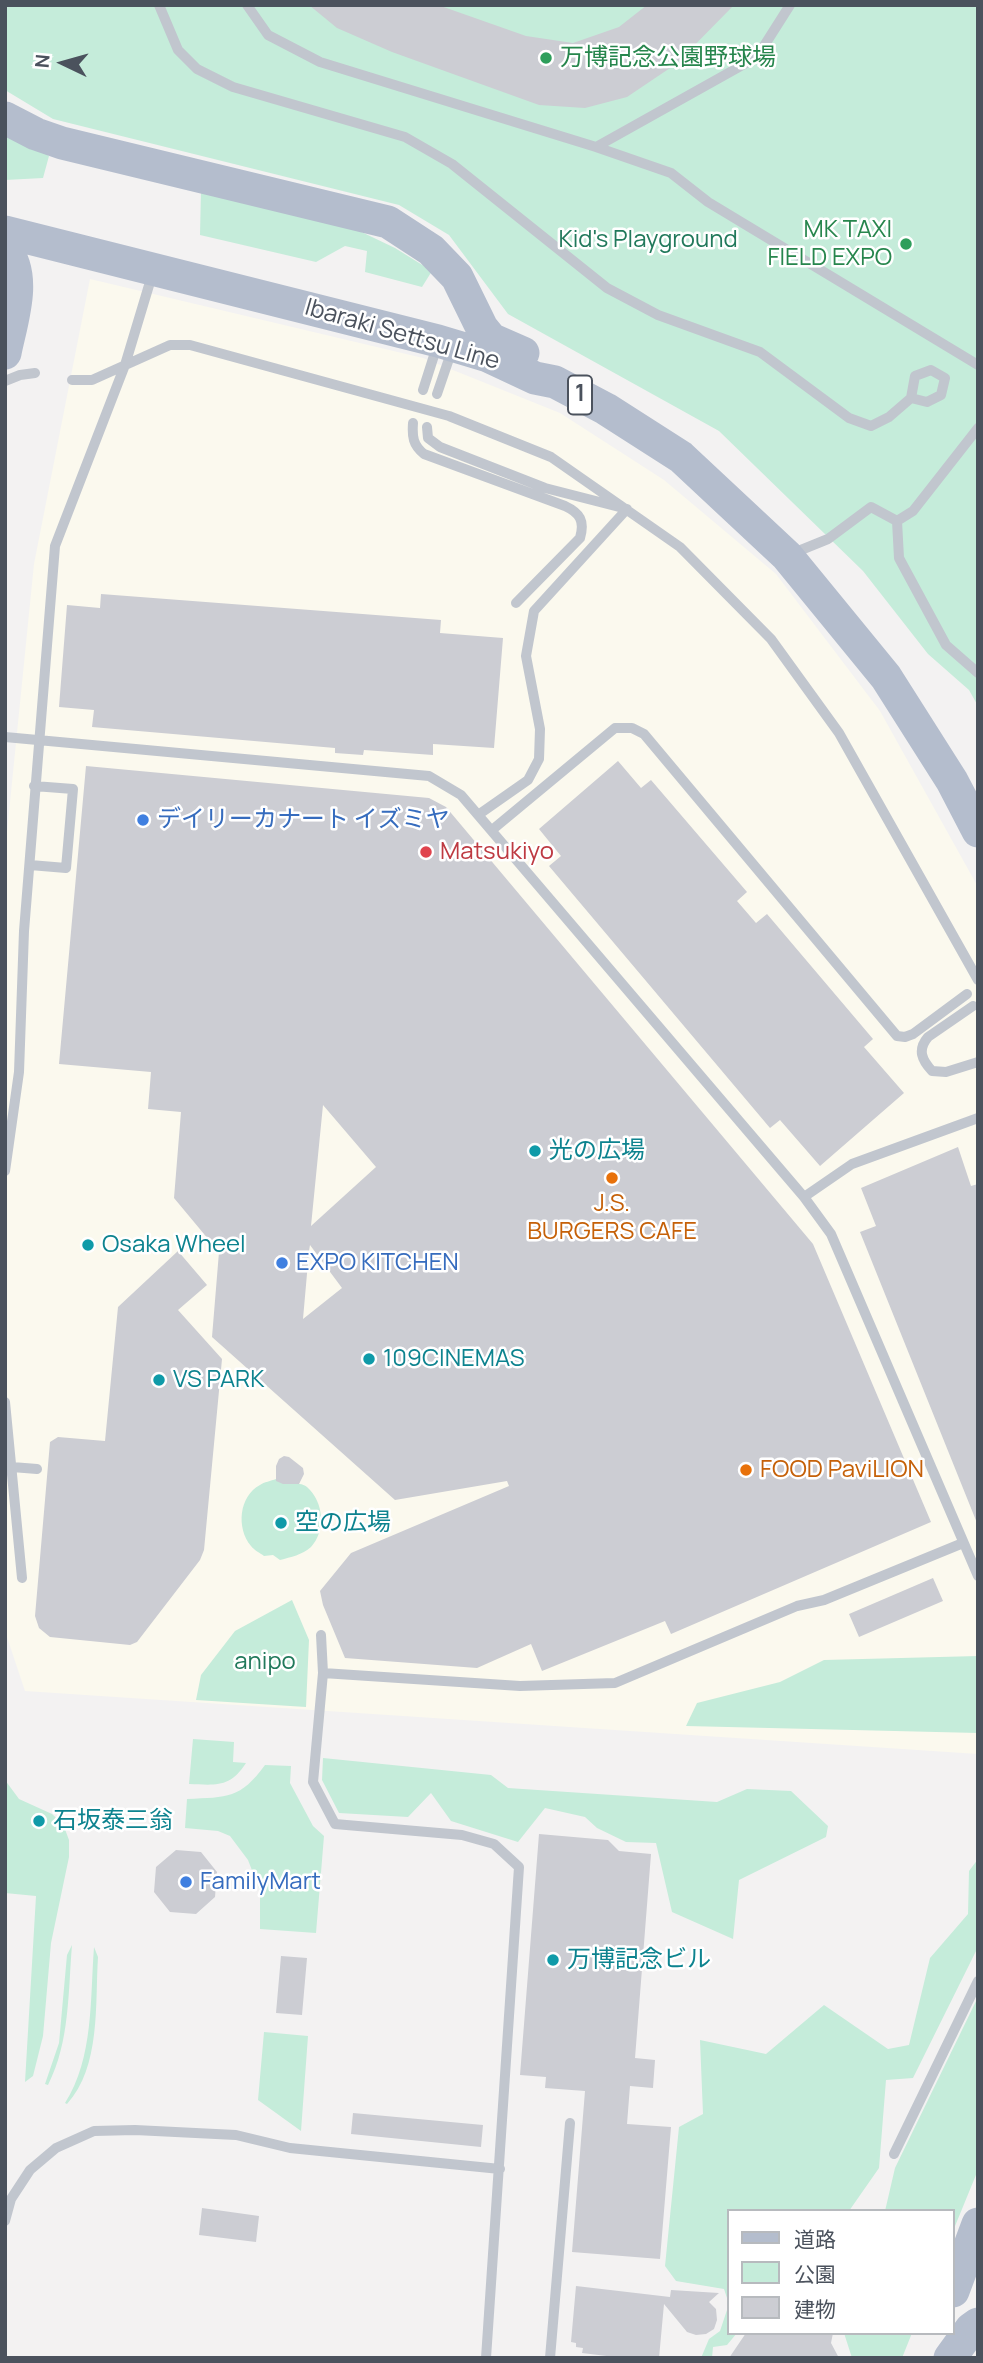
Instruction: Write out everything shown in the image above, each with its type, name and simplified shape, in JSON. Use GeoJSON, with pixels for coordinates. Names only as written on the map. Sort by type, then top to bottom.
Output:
{"type":"FeatureCollection","features":[{"type":"Feature","properties":{"kind":"main road"},"geometry":{"type":"LineString","coordinates":[[5,118],[36,134],[62,143],[388,222],[431,250],[457,276],[482,328],[491,339],[544,361],[555,382]]}},
{"type":"Feature","properties":{"kind":"main road","name":"Ibaraki Settsu Line"},"geometry":{"type":"LineString","coordinates":[[5,232],[446,343],[488,356],[535,378],[555,382],[628,422],[681,457],[787,556],[886,677],[952,782],[978,831]]}},
{"type":"Feature","properties":{"kind":"main road"},"geometry":{"type":"LineString","coordinates":[[5,249],[10,255],[17,281],[6,342]]}},
{"type":"Feature","properties":{"kind":"main road"},"geometry":{"type":"LineString","coordinates":[[955,2286],[978,2224]]}},
{"type":"Feature","properties":{"kind":"main road"},"geometry":{"type":"LineString","coordinates":[[950,2358],[971,2329],[978,2324]]}},
{"type":"Feature","properties":{"kind":"main road"},"geometry":{"type":"LineString","coordinates":[[929,2358],[937,2335]]}},
{"type":"Feature","properties":{"kind":"lane"},"geometry":{"type":"LineString","coordinates":[[159,5],[178,50],[197,69],[233,87],[405,137],[452,164],[607,288],[658,315],[760,352],[849,418],[871,426],[889,417],[911,398]]}},
{"type":"Feature","properties":{"kind":"lane"},"geometry":{"type":"LineString","coordinates":[[247,5],[268,36],[320,62],[596,147],[671,173],[708,202],[978,365]]}},
{"type":"Feature","properties":{"kind":"lane"},"geometry":{"type":"LineString","coordinates":[[596,147],[757,57],[790,5]]}},
{"type":"Feature","properties":{"kind":"lane"},"geometry":{"type":"LineString","coordinates":[[5,1171],[19,1072],[24,931],[55,546],[125,365],[154,270]]}},
{"type":"Feature","properties":{"kind":"lane"},"geometry":{"type":"LineString","coordinates":[[424,390],[446,343]]}},
{"type":"Feature","properties":{"kind":"lane"},"geometry":{"type":"LineString","coordinates":[[437,394],[446,343]]}},
{"type":"Feature","properties":{"kind":"lane"},"geometry":{"type":"LineString","coordinates":[[72,380],[92,380],[170,345],[190,345],[449,416],[551,457],[680,547],[771,639],[839,733],[978,980]]}},
{"type":"Feature","properties":{"kind":"lane"},"geometry":{"type":"LineString","coordinates":[[5,381],[34,373]]}},
{"type":"Feature","properties":{"kind":"lane"},"geometry":{"type":"LineString","coordinates":[[413,423],[412,435],[416,447],[424,454],[565,506],[575,511],[582,519],[580,538],[516,603]]}},
{"type":"Feature","properties":{"kind":"lane"},"geometry":{"type":"LineString","coordinates":[[427,427],[428,438],[440,447],[545,488],[627,509]]}},
{"type":"Feature","properties":{"kind":"lane"},"geometry":{"type":"LineString","coordinates":[[897,521],[913,511],[978,428]]}},
{"type":"Feature","properties":{"kind":"lane"},"geometry":{"type":"LineString","coordinates":[[787,556],[828,539],[871,508],[897,521]]}},
{"type":"Feature","properties":{"kind":"lane"},"geometry":{"type":"LineString","coordinates":[[478,815],[528,780],[539,759],[540,729],[526,656],[534,611],[627,509]]}},
{"type":"Feature","properties":{"kind":"lane"},"geometry":{"type":"LineString","coordinates":[[897,521],[899,558],[946,645],[978,673]]}},
{"type":"Feature","properties":{"kind":"lane"},"geometry":{"type":"LineString","coordinates":[[492,830],[615,728],[632,728],[644,734],[897,1036],[913,1034],[967,994]]}},
{"type":"Feature","properties":{"kind":"lane"},"geometry":{"type":"LineString","coordinates":[[5,737],[429,776],[461,795],[804,1197],[831,1234],[978,1576]]}},
{"type":"Feature","properties":{"kind":"lane"},"geometry":{"type":"LineString","coordinates":[[30,865],[66,868],[73,789],[34,786]]}},
{"type":"Feature","properties":{"kind":"lane"},"geometry":{"type":"LineString","coordinates":[[973,1006],[928,1037],[921,1052],[924,1062],[932,1071],[946,1072],[978,1062]]}},
{"type":"Feature","properties":{"kind":"lane"},"geometry":{"type":"LineString","coordinates":[[804,1197],[852,1164],[978,1118]]}},
{"type":"Feature","properties":{"kind":"lane"},"geometry":{"type":"LineString","coordinates":[[5,1402],[22,1578]]}},
{"type":"Feature","properties":{"kind":"lane"},"geometry":{"type":"LineString","coordinates":[[12,1467],[37,1469]]}},
{"type":"Feature","properties":{"kind":"lane"},"geometry":{"type":"LineString","coordinates":[[323,1674],[520,1686],[615,1683],[797,1606],[824,1600],[963,1543]]}},
{"type":"Feature","properties":{"kind":"lane"},"geometry":{"type":"LineString","coordinates":[[321,1635],[323,1674],[313,1782],[335,1824],[462,1835],[494,1844],[519,1867],[486,2358]]}},
{"type":"Feature","properties":{"kind":"lane"},"geometry":{"type":"LineString","coordinates":[[894,2154],[978,1981]]}},
{"type":"Feature","properties":{"kind":"lane"},"geometry":{"type":"LineString","coordinates":[[551,2358],[570,2123]]}},
{"type":"Feature","properties":{"kind":"lane"},"geometry":{"type":"LineString","coordinates":[[5,2221],[8,2196],[30,2170],[56,2148],[94,2131],[135,2130],[236,2136],[290,2148],[500,2169]]}},
{"type":"Feature","properties":{"kind":"shaded area"},"geometry":{"type":"Polygon","coordinates":[[[90,279],[423,358],[560,413],[664,480],[776,574],[880,711],[978,887],[978,1754],[25,1691],[5,1631],[5,852],[34,564],[90,279]]]}},
{"type":"Feature","properties":{"kind":"green space","name":"Kid's Playground"},"geometry":{"type":"Polygon","coordinates":[[[5,5],[978,5],[978,706],[969,690],[928,654],[863,571],[719,431],[508,314],[449,235],[399,205],[53,119],[5,90],[5,5]]]}},
{"type":"Feature","properties":{"kind":"green space"},"geometry":{"type":"Polygon","coordinates":[[[5,128],[49,156],[43,178],[5,180],[5,128]]]}},
{"type":"Feature","properties":{"kind":"green space"},"geometry":{"type":"Polygon","coordinates":[[[201,190],[349,226],[395,248],[432,271],[422,287],[365,272],[367,251],[345,246],[316,262],[200,235],[201,190]]]}},
{"type":"Feature","properties":{"kind":"green space","name":"空の広場"},"geometry":{"type":"Polygon","coordinates":[[[276,1479],[283,1483],[307,1487],[317,1500],[321,1517],[319,1533],[311,1547],[300,1554],[280,1560],[273,1555],[264,1556],[252,1547],[246,1539],[242,1522],[244,1504],[253,1490],[276,1479]]]}},
{"type":"Feature","properties":{"kind":"green space","name":"anipo"},"geometry":{"type":"Polygon","coordinates":[[[292,1600],[309,1640],[306,1707],[196,1700],[201,1675],[235,1631],[292,1600]]]}},
{"type":"Feature","properties":{"kind":"green space"},"geometry":{"type":"Polygon","coordinates":[[[978,1656],[978,1733],[686,1726],[697,1703],[780,1682],[824,1660],[978,1656]]]}},
{"type":"Feature","properties":{"kind":"green space"},"geometry":{"type":"Polygon","coordinates":[[[193,1739],[234,1742],[233,1762],[246,1763],[228,1781],[189,1784],[193,1739]]]}},
{"type":"Feature","properties":{"kind":"green space"},"geometry":{"type":"Polygon","coordinates":[[[323,1758],[491,1775],[508,1788],[717,1802],[747,1789],[791,1791],[828,1826],[826,1837],[739,1880],[733,1939],[672,1912],[656,1843],[626,1842],[597,1828],[585,1817],[545,1808],[518,1842],[451,1821],[431,1793],[408,1817],[339,1813],[322,1780],[323,1758]]]}},
{"type":"Feature","properties":{"kind":"green space"},"geometry":{"type":"Polygon","coordinates":[[[265,1765],[291,1766],[290,1783],[313,1826],[324,1836],[316,1933],[260,1929],[260,1891],[248,1860],[230,1836],[218,1831],[185,1828],[187,1799],[232,1794],[248,1784],[265,1765]]]}},
{"type":"Feature","properties":{"kind":"green space"},"geometry":{"type":"Polygon","coordinates":[[[5,1780],[19,1799],[52,1814],[63,1824],[69,1840],[69,1857],[51,1943],[43,2036],[33,2076],[25,2082],[36,1896],[5,1893],[5,1780]]]}},
{"type":"Feature","properties":{"kind":"green space"},"geometry":{"type":"Polygon","coordinates":[[[978,1859],[978,1947],[913,2078],[886,2080],[879,2168],[850,2209],[727,2209],[727,2298],[724,2289],[676,2281],[665,2266],[679,2127],[703,2114],[700,2040],[766,2054],[824,2005],[888,2049],[909,2045],[930,1958],[968,1914],[969,1871],[978,1859]]]}},
{"type":"Feature","properties":{"kind":"green space"},"geometry":{"type":"Polygon","coordinates":[[[72,1945],[64,2034],[48,2085],[45,2084],[59,2043],[67,1955],[72,1945]]]}},
{"type":"Feature","properties":{"kind":"green space"},"geometry":{"type":"Polygon","coordinates":[[[94,1947],[98,1957],[96,2014],[91,2054],[78,2089],[67,2104],[65,2103],[81,2067],[86,2047],[94,1947]]]}},
{"type":"Feature","properties":{"kind":"green space"},"geometry":{"type":"Polygon","coordinates":[[[978,1997],[978,2170],[955,2226],[955,2209],[885,2209],[895,2168],[978,1997]]]}},
{"type":"Feature","properties":{"kind":"green space"},"geometry":{"type":"Polygon","coordinates":[[[264,2032],[308,2036],[301,2131],[258,2100],[264,2032]]]}},
{"type":"Feature","properties":{"kind":"green space"},"geometry":{"type":"Polygon","coordinates":[[[727,2310],[727,2335],[735,2335],[727,2345],[713,2347],[712,2358],[701,2358],[709,2339],[720,2331],[727,2310]]]}},
{"type":"Feature","properties":{"kind":"green space"},"geometry":{"type":"Polygon","coordinates":[[[845,2335],[911,2335],[902,2358],[852,2358],[845,2335]]]}},
{"type":"Feature","properties":{"kind":"building","name":"万博記念公園野球場"},"geometry":{"type":"Polygon","coordinates":[[[309,5],[438,5],[526,36],[573,43],[619,27],[647,5],[734,5],[676,64],[627,97],[585,108],[539,105],[392,52],[337,28],[309,5]]]}},
{"type":"Feature","properties":{"kind":"building"},"geometry":{"type":"Polygon","coordinates":[[[101,594],[441,620],[440,633],[503,638],[494,748],[433,744],[433,755],[364,750],[363,755],[335,753],[335,748],[92,727],[94,710],[59,707],[67,605],[100,608],[101,594]]]}},
{"type":"Feature","properties":{"kind":"building"},"geometry":{"type":"Polygon","coordinates":[[[618,761],[641,788],[651,780],[747,892],[737,901],[756,923],[767,914],[873,1039],[864,1047],[904,1093],[820,1166],[780,1120],[770,1128],[549,866],[561,856],[539,829],[618,761]]]}},
{"type":"Feature","properties":{"kind":"building"},"geometry":{"type":"Polygon","coordinates":[[[86,766],[429,798],[446,807],[813,1244],[931,1522],[671,1634],[665,1621],[542,1671],[531,1644],[477,1668],[345,1658],[320,1591],[351,1553],[509,1486],[507,1481],[395,1500],[212,1337],[219,1252],[174,1198],[181,1112],[148,1109],[151,1072],[59,1064],[86,766]],[[323,1105],[311,1226],[376,1167],[323,1105]],[[310,1245],[309,1251],[303,1319],[342,1288],[310,1245]]]}},
{"type":"Feature","properties":{"kind":"building"},"geometry":{"type":"Polygon","coordinates":[[[958,1147],[971,1186],[978,1184],[977,1523],[860,1232],[876,1226],[861,1188],[958,1147]]]}},
{"type":"Feature","properties":{"kind":"building"},"geometry":{"type":"Polygon","coordinates":[[[178,1251],[207,1285],[178,1310],[222,1359],[204,1550],[200,1560],[137,1642],[130,1645],[50,1637],[39,1628],[35,1616],[50,1442],[58,1437],[105,1441],[118,1307],[178,1251]]]}},
{"type":"Feature","properties":{"kind":"building"},"geometry":{"type":"Polygon","coordinates":[[[284,1456],[303,1468],[304,1474],[299,1484],[276,1481],[276,1466],[284,1456]]]}},
{"type":"Feature","properties":{"kind":"building"},"geometry":{"type":"Polygon","coordinates":[[[933,1578],[943,1601],[859,1637],[849,1614],[933,1578]]]}},
{"type":"Feature","properties":{"kind":"building","name":"万博記念ビル"},"geometry":{"type":"Polygon","coordinates":[[[539,1834],[608,1840],[619,1851],[651,1854],[635,2058],[655,2060],[653,2088],[630,2086],[627,2124],[671,2127],[660,2259],[572,2252],[585,2091],[545,2088],[546,2077],[520,2075],[539,1834]]]}},
{"type":"Feature","properties":{"kind":"building","name":"FamilyMart"},"geometry":{"type":"Polygon","coordinates":[[[176,1850],[201,1852],[217,1872],[215,1897],[196,1914],[170,1912],[154,1892],[156,1867],[176,1850]]]}},
{"type":"Feature","properties":{"kind":"building"},"geometry":{"type":"Polygon","coordinates":[[[281,1956],[307,1958],[302,2015],[276,2013],[281,1956]]]}},
{"type":"Feature","properties":{"kind":"building"},"geometry":{"type":"Polygon","coordinates":[[[353,2113],[483,2125],[481,2147],[351,2134],[353,2113]]]}},
{"type":"Feature","properties":{"kind":"building"},"geometry":{"type":"Polygon","coordinates":[[[202,2208],[259,2216],[256,2242],[199,2235],[202,2208]]]}},
{"type":"Feature","properties":{"kind":"building"},"geometry":{"type":"Polygon","coordinates":[[[576,2286],[670,2297],[671,2290],[719,2293],[709,2302],[716,2309],[717,2320],[714,2329],[706,2334],[696,2335],[687,2332],[664,2304],[659,2358],[623,2358],[582,2353],[583,2348],[576,2347],[576,2343],[571,2342],[576,2286]]]}},
{"type":"Feature","properties":{"kind":"building"},"geometry":{"type":"Polygon","coordinates":[[[745,2335],[833,2335],[831,2343],[839,2358],[729,2358],[745,2335]]]}},
{"type":"Feature","properties":{"kind":"place","name":"万博記念公園野球場"},"geometry":{"type":"Point","coordinates":[546,58]}},
{"type":"Feature","properties":{"kind":"place","name":"MK TAXI FIELD EXPO"},"geometry":{"type":"Point","coordinates":[906,244]}},
{"type":"Feature","properties":{"kind":"place","name":"デイリーカナート イズミヤ"},"geometry":{"type":"Point","coordinates":[143,820]}},
{"type":"Feature","properties":{"kind":"place","name":"Matsukiyo"},"geometry":{"type":"Point","coordinates":[426,852]}},
{"type":"Feature","properties":{"kind":"place","name":"光の広場"},"geometry":{"type":"Point","coordinates":[535,1151]}},
{"type":"Feature","properties":{"kind":"place","name":"J.S. BURGERS CAFE"},"geometry":{"type":"Point","coordinates":[612,1178]}},
{"type":"Feature","properties":{"kind":"place","name":"Osaka Wheel"},"geometry":{"type":"Point","coordinates":[88,1245]}},
{"type":"Feature","properties":{"kind":"place","name":"EXPO KITCHEN"},"geometry":{"type":"Point","coordinates":[282,1263]}},
{"type":"Feature","properties":{"kind":"place","name":"109CINEMAS"},"geometry":{"type":"Point","coordinates":[369,1359]}},
{"type":"Feature","properties":{"kind":"place","name":"VS PARK"},"geometry":{"type":"Point","coordinates":[159,1380]}},
{"type":"Feature","properties":{"kind":"place","name":"FOOD PaviLION"},"geometry":{"type":"Point","coordinates":[746,1470]}},
{"type":"Feature","properties":{"kind":"place","name":"空の広場"},"geometry":{"type":"Point","coordinates":[281,1523]}},
{"type":"Feature","properties":{"kind":"place","name":"石坂泰三翁"},"geometry":{"type":"Point","coordinates":[39,1821]}},
{"type":"Feature","properties":{"kind":"place","name":"FamilyMart"},"geometry":{"type":"Point","coordinates":[186,1882]}},
{"type":"Feature","properties":{"kind":"place","name":"万博記念ビル"},"geometry":{"type":"Point","coordinates":[553,1960]}}]}
